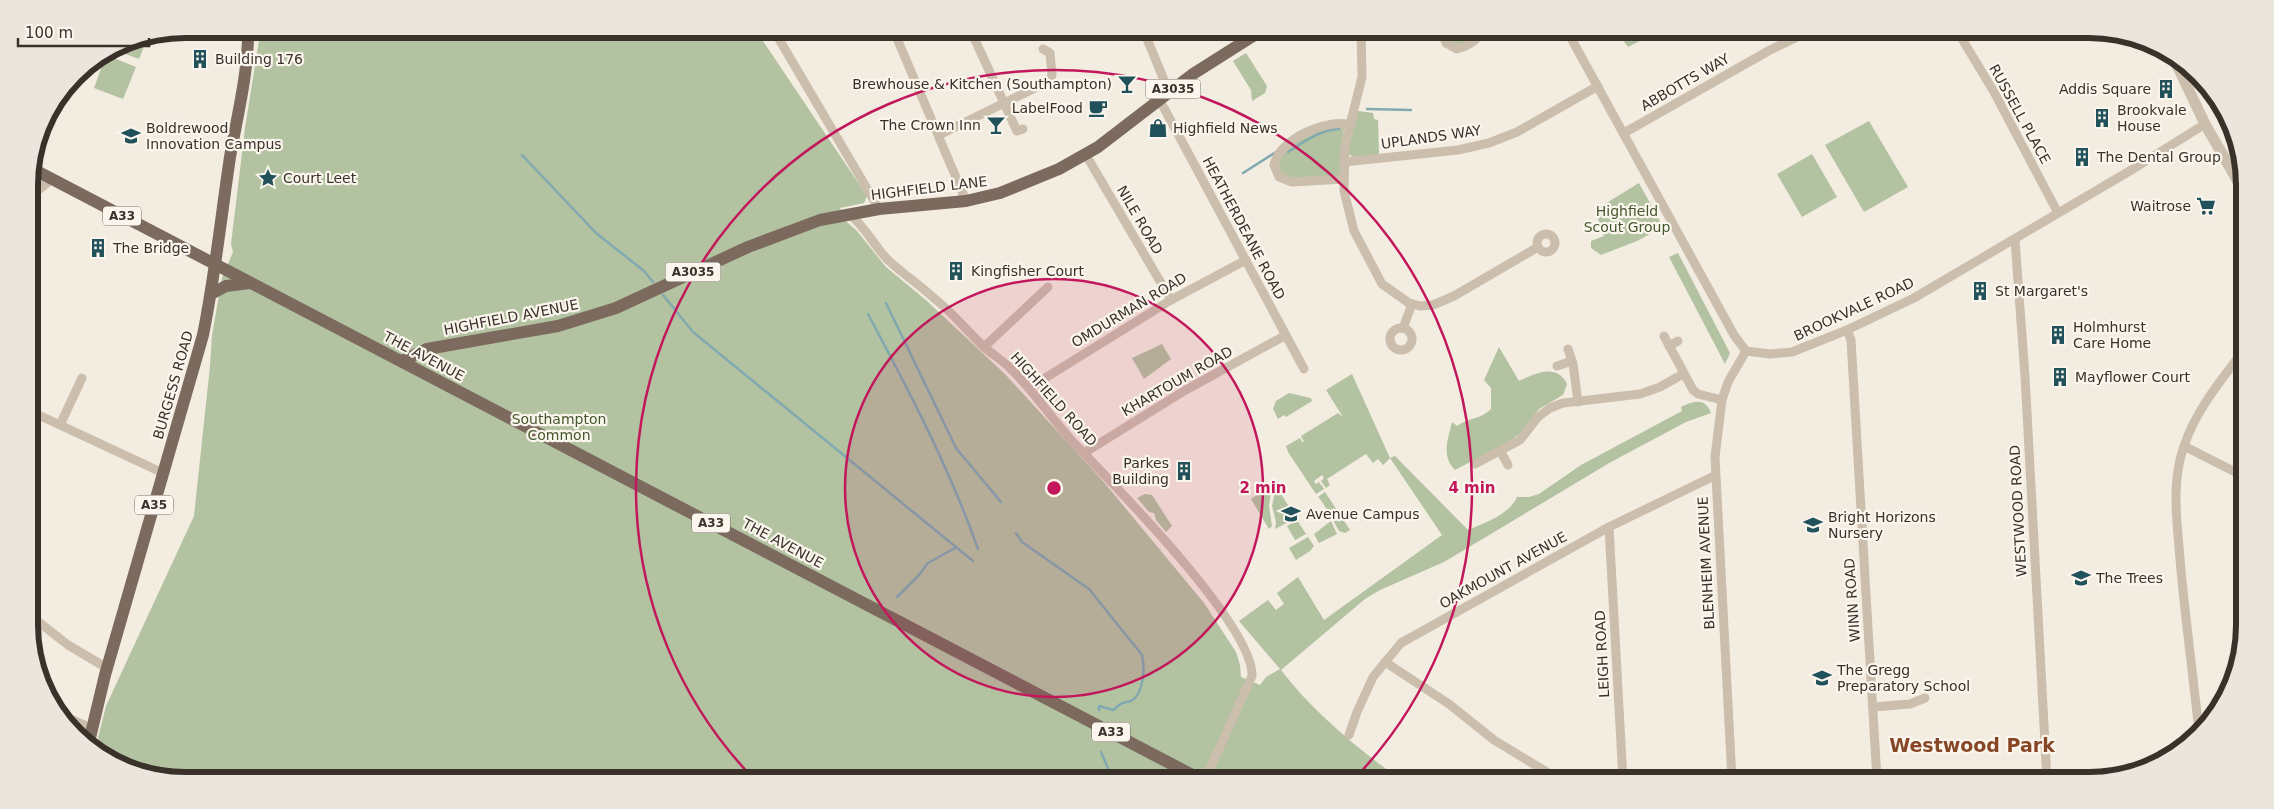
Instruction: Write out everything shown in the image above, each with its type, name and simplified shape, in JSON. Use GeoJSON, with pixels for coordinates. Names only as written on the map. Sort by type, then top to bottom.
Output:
{"type":"FeatureCollection","features":[{"type":"Feature","properties":{"kind":"main road","name":"HIGHFIELD LANE"},"geometry":{"type":"LineString","coordinates":[[849,214],[879,209],[966,201],[1008,190],[1048,174],[1086,155],[1115,136],[1212,61],[1250,37]]}},
{"type":"Feature","properties":{"kind":"main road","name":"BURGESS ROAD"},"geometry":{"type":"LineString","coordinates":[[90,736],[107,668],[203,335],[216,265],[222,209],[246,60],[247,38]]}},
{"type":"Feature","properties":{"kind":"main road","name":"A33"},"geometry":{"type":"LineString","coordinates":[[38,172],[216,265]]}},
{"type":"Feature","properties":{"kind":"main road","name":"HIGHFIELD AVENUE"},"geometry":{"type":"LineString","coordinates":[[402,361],[427,349],[558,326],[608,311],[764,240],[820,220],[849,214]]}},
{"type":"Feature","properties":{"kind":"main road","name":"THE AVENUE"},"geometry":{"type":"LineString","coordinates":[[216,265],[1188,771]]}},
{"type":"Feature","properties":{"kind":"main road"},"geometry":{"type":"LineString","coordinates":[[211,294],[226,286],[250,283]]}},
{"type":"Feature","properties":{"kind":"street"},"geometry":{"type":"LineString","coordinates":[[1146,37],[1166,85],[1171,92]]}},
{"type":"Feature","properties":{"kind":"street"},"geometry":{"type":"LineString","coordinates":[[1361,37],[1362,77],[1345,145],[1344,179],[1346,207],[1354,231],[1378,278],[1392,293],[1412,304],[1426,306],[1447,300],[1538,247]]}},
{"type":"Feature","properties":{"kind":"street"},"geometry":{"type":"LineString","coordinates":[[1444,37],[1444,41],[1457,49],[1478,37]]}},
{"type":"Feature","properties":{"kind":"street"},"geometry":{"type":"LineString","coordinates":[[1571,37],[1734,335],[1746,351]]}},
{"type":"Feature","properties":{"kind":"street","name":"ABBOTTS WAY"},"geometry":{"type":"LineString","coordinates":[[1624,133],[1770,50],[1797,37]]}},
{"type":"Feature","properties":{"kind":"street","name":"RUSSELL PLACE"},"geometry":{"type":"LineString","coordinates":[[1961,37],[1994,92],[2058,213]]}},
{"type":"Feature","properties":{"kind":"street"},"geometry":{"type":"LineString","coordinates":[[778,38],[879,209]]}},
{"type":"Feature","properties":{"kind":"street"},"geometry":{"type":"LineString","coordinates":[[897,38],[966,201]]}},
{"type":"Feature","properties":{"kind":"street"},"geometry":{"type":"LineString","coordinates":[[974,38],[1017,131],[1023,129]]}},
{"type":"Feature","properties":{"kind":"street"},"geometry":{"type":"LineString","coordinates":[[939,135],[1049,81],[1052,75],[1050,51]]}},
{"type":"Feature","properties":{"kind":"street"},"geometry":{"type":"LineString","coordinates":[[2178,67],[2206,124],[2236,177]]}},
{"type":"Feature","properties":{"kind":"street","name":"UPLANDS WAY"},"geometry":{"type":"LineString","coordinates":[[1344,162],[1458,150],[1489,143],[1523,129],[1598,86]]}},
{"type":"Feature","properties":{"kind":"street","name":"HEATHERDEANE ROAD"},"geometry":{"type":"LineString","coordinates":[[1159,102],[1164,108],[1304,370]]}},
{"type":"Feature","properties":{"kind":"street"},"geometry":{"type":"LineString","coordinates":[[1344,179],[1288,182],[1279,177],[1274,165],[1278,154],[1283,148],[1308,132],[1333,123],[1351,125]]}},
{"type":"Feature","properties":{"kind":"street","name":"BROOKVALE ROAD"},"geometry":{"type":"LineString","coordinates":[[1746,351],[1770,354],[1792,352],[1848,330],[1914,298],[2015,240],[2206,124]]}},
{"type":"Feature","properties":{"kind":"street","name":"NILE ROAD"},"geometry":{"type":"LineString","coordinates":[[1086,155],[1171,300]]}},
{"type":"Feature","properties":{"kind":"street"},"geometry":{"type":"LineString","coordinates":[[38,193],[52,180]]}},
{"type":"Feature","properties":{"kind":"street","name":"HIGHFIELD ROAD"},"geometry":{"type":"LineString","coordinates":[[849,214],[864,227],[888,260],[952,314],[984,347],[1009,367],[1029,388],[1084,453],[1164,539],[1214,602],[1238,638],[1252,669],[1250,684],[1208,771]]}},
{"type":"Feature","properties":{"kind":"street","name":"WESTWOOD ROAD"},"geometry":{"type":"LineString","coordinates":[[2015,240],[2025,376],[2047,771]]}},
{"type":"Feature","properties":{"kind":"street","name":"OMDURMAN ROAD"},"geometry":{"type":"LineString","coordinates":[[1029,388],[1171,300],[1246,260]]}},
{"type":"Feature","properties":{"kind":"street"},"geometry":{"type":"LineString","coordinates":[[984,347],[1048,287]]}},
{"type":"Feature","properties":{"kind":"street"},"geometry":{"type":"LineString","coordinates":[[1403,328],[1412,304]]}},
{"type":"Feature","properties":{"kind":"street","name":"WINN ROAD"},"geometry":{"type":"LineString","coordinates":[[1848,330],[1851,340],[1877,771]]}},
{"type":"Feature","properties":{"kind":"street","name":"KHARTOUM ROAD"},"geometry":{"type":"LineString","coordinates":[[1084,453],[1184,391],[1286,336]]}},
{"type":"Feature","properties":{"kind":"street"},"geometry":{"type":"LineString","coordinates":[[1664,336],[1683,374],[1698,394],[1722,400]]}},
{"type":"Feature","properties":{"kind":"street"},"geometry":{"type":"LineString","coordinates":[[1669,346],[1678,341]]}},
{"type":"Feature","properties":{"kind":"street"},"geometry":{"type":"LineString","coordinates":[[1568,349],[1572,361],[1578,402]]}},
{"type":"Feature","properties":{"kind":"street","name":"BLENHEIM AVENUE"},"geometry":{"type":"LineString","coordinates":[[1731,771],[1714,476],[1716,442],[1722,400],[1728,382],[1746,351]]}},
{"type":"Feature","properties":{"kind":"street"},"geometry":{"type":"LineString","coordinates":[[1557,366],[1572,361]]}},
{"type":"Feature","properties":{"kind":"street"},"geometry":{"type":"LineString","coordinates":[[2198,724],[2183,593],[2175,490],[2184,446],[2201,409],[2236,361]]}},
{"type":"Feature","properties":{"kind":"street"},"geometry":{"type":"LineString","coordinates":[[1475,464],[1501,452],[1526,435],[1538,417],[1563,403],[1640,394],[1660,387],[1683,374]]}},
{"type":"Feature","properties":{"kind":"street"},"geometry":{"type":"LineString","coordinates":[[60,425],[82,378]]}},
{"type":"Feature","properties":{"kind":"street"},"geometry":{"type":"LineString","coordinates":[[37,414],[163,473]]}},
{"type":"Feature","properties":{"kind":"street"},"geometry":{"type":"LineString","coordinates":[[2184,446],[2236,472]]}},
{"type":"Feature","properties":{"kind":"street"},"geometry":{"type":"LineString","coordinates":[[1501,452],[1508,465]]}},
{"type":"Feature","properties":{"kind":"street","name":"OAKMOUNT AVENUE"},"geometry":{"type":"LineString","coordinates":[[1349,735],[1366,692],[1385,662],[1402,644],[1462,608],[1609,527],[1714,476]]}},
{"type":"Feature","properties":{"kind":"street","name":"LEIGH ROAD"},"geometry":{"type":"LineString","coordinates":[[1609,527],[1623,771]]}},
{"type":"Feature","properties":{"kind":"street"},"geometry":{"type":"LineString","coordinates":[[37,620],[68,645],[107,668]]}},
{"type":"Feature","properties":{"kind":"street"},"geometry":{"type":"LineString","coordinates":[[1385,662],[1449,704],[1494,740],[1546,771]]}},
{"type":"Feature","properties":{"kind":"street"},"geometry":{"type":"LineString","coordinates":[[1873,707],[1910,704],[1925,698]]}},
{"type":"Feature","properties":{"kind":"street"},"geometry":{"type":"LineString","coordinates":[[74,721],[91,728]]}},
{"type":"Feature","properties":{"kind":"green space"},"geometry":{"type":"Polygon","coordinates":[[[1449,37],[1472,37],[1458,46],[1449,41],[1449,37]]]}},
{"type":"Feature","properties":{"kind":"green space"},"geometry":{"type":"Polygon","coordinates":[[[1621,37],[1647,37],[1628,47],[1621,37]]]}},
{"type":"Feature","properties":{"kind":"green space","name":"Southampton Common"},"geometry":{"type":"Polygon","coordinates":[[[261,38],[761,38],[867,196],[864,203],[840,208],[847,222],[857,231],[886,267],[927,301],[1005,374],[1103,481],[1204,603],[1236,652],[1241,677],[1260,685],[1266,677],[1280,669],[1239,621],[1268,600],[1276,610],[1284,604],[1277,593],[1298,577],[1324,620],[1442,535],[1390,458],[1395,456],[1468,530],[1502,514],[1517,497],[1529,497],[1539,494],[1581,465],[1682,411],[1681,407],[1694,402],[1702,402],[1711,413],[1686,422],[1611,462],[1444,562],[1380,590],[1365,599],[1281,670],[1307,701],[1337,729],[1390,771],[184,772],[156,769],[137,764],[119,756],[97,742],[106,706],[194,516],[212,335],[222,278],[233,252],[231,244],[245,128],[259,40],[261,38]]]}},
{"type":"Feature","properties":{"kind":"green space"},"geometry":{"type":"Polygon","coordinates":[[[145,43],[139,59],[121,52],[145,43]]]}},
{"type":"Feature","properties":{"kind":"green space"},"geometry":{"type":"Polygon","coordinates":[[[1246,53],[1267,86],[1265,93],[1252,101],[1251,90],[1233,61],[1246,53]]]}},
{"type":"Feature","properties":{"kind":"green space"},"geometry":{"type":"Polygon","coordinates":[[[111,57],[136,67],[123,99],[94,88],[103,62],[111,57]]]}},
{"type":"Feature","properties":{"kind":"green space"},"geometry":{"type":"Polygon","coordinates":[[[1358,111],[1373,113],[1374,119],[1378,120],[1379,154],[1355,158],[1347,153],[1358,111]]]}},
{"type":"Feature","properties":{"kind":"green space"},"geometry":{"type":"Polygon","coordinates":[[[1869,121],[1908,187],[1864,212],[1825,145],[1869,121]]]}},
{"type":"Feature","properties":{"kind":"green space"},"geometry":{"type":"Polygon","coordinates":[[[1344,127],[1340,175],[1336,177],[1293,179],[1283,177],[1279,161],[1285,151],[1291,146],[1304,137],[1318,131],[1344,127]]]}},
{"type":"Feature","properties":{"kind":"green space"},"geometry":{"type":"Polygon","coordinates":[[[1812,154],[1837,197],[1802,217],[1777,174],[1812,154]]]}},
{"type":"Feature","properties":{"kind":"green space","name":"Highfield Scout Group"},"geometry":{"type":"Polygon","coordinates":[[[1639,183],[1663,227],[1637,241],[1601,255],[1591,248],[1591,241],[1604,236],[1595,210],[1639,183]]]}},
{"type":"Feature","properties":{"kind":"green space"},"geometry":{"type":"Polygon","coordinates":[[[1678,253],[1730,353],[1725,364],[1669,257],[1678,253]]]}},
{"type":"Feature","properties":{"kind":"green space"},"geometry":{"type":"Polygon","coordinates":[[[1162,344],[1171,359],[1144,379],[1132,358],[1162,344]]]}},
{"type":"Feature","properties":{"kind":"green space"},"geometry":{"type":"Polygon","coordinates":[[[1499,347],[1519,381],[1539,373],[1552,372],[1563,378],[1567,384],[1563,395],[1539,409],[1522,432],[1510,441],[1455,470],[1448,459],[1447,453],[1452,422],[1457,426],[1483,415],[1491,409],[1491,388],[1484,380],[1499,347]]]}},
{"type":"Feature","properties":{"kind":"green space"},"geometry":{"type":"Polygon","coordinates":[[[1352,374],[1390,458],[1383,465],[1378,459],[1373,463],[1366,454],[1327,479],[1330,485],[1326,488],[1321,481],[1324,478],[1322,475],[1314,481],[1316,484],[1319,482],[1324,489],[1316,494],[1286,446],[1300,438],[1304,442],[1301,436],[1338,413],[1343,417],[1326,390],[1352,374]]]}},
{"type":"Feature","properties":{"kind":"green space"},"geometry":{"type":"Polygon","coordinates":[[[1289,393],[1311,398],[1312,401],[1286,417],[1284,415],[1278,419],[1273,409],[1276,401],[1289,393]]]}},
{"type":"Feature","properties":{"kind":"green space"},"geometry":{"type":"Polygon","coordinates":[[[1272,485],[1269,506],[1272,526],[1269,529],[1251,499],[1272,485]]]}},
{"type":"Feature","properties":{"kind":"green space"},"geometry":{"type":"Polygon","coordinates":[[[1276,486],[1296,518],[1275,529],[1276,522],[1272,506],[1276,486]]]}},
{"type":"Feature","properties":{"kind":"green space"},"geometry":{"type":"Polygon","coordinates":[[[1325,492],[1350,530],[1345,533],[1339,531],[1318,497],[1325,492]]]}},
{"type":"Feature","properties":{"kind":"green space"},"geometry":{"type":"Polygon","coordinates":[[[1145,494],[1152,495],[1172,526],[1166,532],[1156,520],[1154,513],[1149,512],[1137,498],[1145,494]]]}},
{"type":"Feature","properties":{"kind":"green space"},"geometry":{"type":"Polygon","coordinates":[[[1297,520],[1306,534],[1295,540],[1287,526],[1297,520]]]}},
{"type":"Feature","properties":{"kind":"green space"},"geometry":{"type":"Polygon","coordinates":[[[1331,521],[1337,534],[1319,543],[1314,534],[1331,521]]]}},
{"type":"Feature","properties":{"kind":"green space"},"geometry":{"type":"Polygon","coordinates":[[[1308,537],[1314,546],[1296,560],[1289,548],[1308,537]]]}},
{"type":"Feature","properties":{"kind":"waterway"},"geometry":{"type":"LineString","coordinates":[[1451,41],[1455,37]]}},
{"type":"Feature","properties":{"kind":"waterway"},"geometry":{"type":"LineString","coordinates":[[1367,109],[1411,110]]}},
{"type":"Feature","properties":{"kind":"waterway"},"geometry":{"type":"LineString","coordinates":[[1288,152],[1318,134],[1339,129]]}},
{"type":"Feature","properties":{"kind":"waterway"},"geometry":{"type":"LineString","coordinates":[[1243,173],[1276,152]]}},
{"type":"Feature","properties":{"kind":"waterway"},"geometry":{"type":"LineString","coordinates":[[522,155],[596,233],[644,271],[653,282]]}},
{"type":"Feature","properties":{"kind":"waterway"},"geometry":{"type":"LineString","coordinates":[[663,295],[693,332],[973,561]]}},
{"type":"Feature","properties":{"kind":"waterway"},"geometry":{"type":"LineString","coordinates":[[886,303],[956,448],[1001,502]]}},
{"type":"Feature","properties":{"kind":"waterway"},"geometry":{"type":"LineString","coordinates":[[868,314],[941,459],[978,549]]}},
{"type":"Feature","properties":{"kind":"waterway"},"geometry":{"type":"LineString","coordinates":[[1016,533],[1022,542],[1089,589],[1142,655],[1143,680],[1139,693],[1131,701],[1120,704],[1113,710],[1099,706],[1099,710]]}},
{"type":"Feature","properties":{"kind":"waterway"},"geometry":{"type":"LineString","coordinates":[[897,597],[928,563],[955,548]]}},
{"type":"Feature","properties":{"kind":"waterway"},"geometry":{"type":"LineString","coordinates":[[1101,752],[1109,772]]}},
{"type":"Feature","properties":{"kind":"place","name":"Building 176"},"geometry":{"type":"Point","coordinates":[200,59]}},
{"type":"Feature","properties":{"kind":"place","name":"Brewhouse & Kitchen (Southampton)"},"geometry":{"type":"Point","coordinates":[1127,84]}},
{"type":"Feature","properties":{"kind":"place","name":"Addis Square"},"geometry":{"type":"Point","coordinates":[2166,89]}},
{"type":"Feature","properties":{"kind":"place","name":"LabelFood"},"geometry":{"type":"Point","coordinates":[1098,108]}},
{"type":"Feature","properties":{"kind":"place","name":"Brookvale House"},"geometry":{"type":"Point","coordinates":[2102,118]}},
{"type":"Feature","properties":{"kind":"place","name":"The Crown Inn"},"geometry":{"type":"Point","coordinates":[996,125]}},
{"type":"Feature","properties":{"kind":"place","name":"Highfield News"},"geometry":{"type":"Point","coordinates":[1158,128]}},
{"type":"Feature","properties":{"kind":"place","name":"Boldrewood Innovation Campus"},"geometry":{"type":"Point","coordinates":[131,136]}},
{"type":"Feature","properties":{"kind":"place","name":"The Dental Group"},"geometry":{"type":"Point","coordinates":[2082,157]}},
{"type":"Feature","properties":{"kind":"place","name":"Court Leet"},"geometry":{"type":"Point","coordinates":[268,178]}},
{"type":"Feature","properties":{"kind":"place","name":"Waitrose"},"geometry":{"type":"Point","coordinates":[2206,206]}},
{"type":"Feature","properties":{"kind":"place","name":"The Bridge"},"geometry":{"type":"Point","coordinates":[98,248]}},
{"type":"Feature","properties":{"kind":"place","name":"Kingfisher Court"},"geometry":{"type":"Point","coordinates":[956,271]}},
{"type":"Feature","properties":{"kind":"place","name":"St Margaret's"},"geometry":{"type":"Point","coordinates":[1980,291]}},
{"type":"Feature","properties":{"kind":"place","name":"Holmhurst Care Home"},"geometry":{"type":"Point","coordinates":[2058,335]}},
{"type":"Feature","properties":{"kind":"place","name":"Mayflower Court"},"geometry":{"type":"Point","coordinates":[2060,377]}},
{"type":"Feature","properties":{"kind":"place","name":"Parkes Building"},"geometry":{"type":"Point","coordinates":[1184,471]}},
{"type":"Feature","properties":{"kind":"place","name":"Avenue Campus"},"geometry":{"type":"Point","coordinates":[1291,514]}},
{"type":"Feature","properties":{"kind":"place","name":"Bright Horizons Nursery"},"geometry":{"type":"Point","coordinates":[1813,525]}},
{"type":"Feature","properties":{"kind":"place","name":"The Trees"},"geometry":{"type":"Point","coordinates":[2081,578]}},
{"type":"Feature","properties":{"kind":"place","name":"The Gregg Preparatory School"},"geometry":{"type":"Point","coordinates":[1822,678]}},
{"type":"Feature","properties":{"kind":"district","name":"Westwood Park"},"geometry":{"type":"Point","coordinates":[1972,745]}}]}
